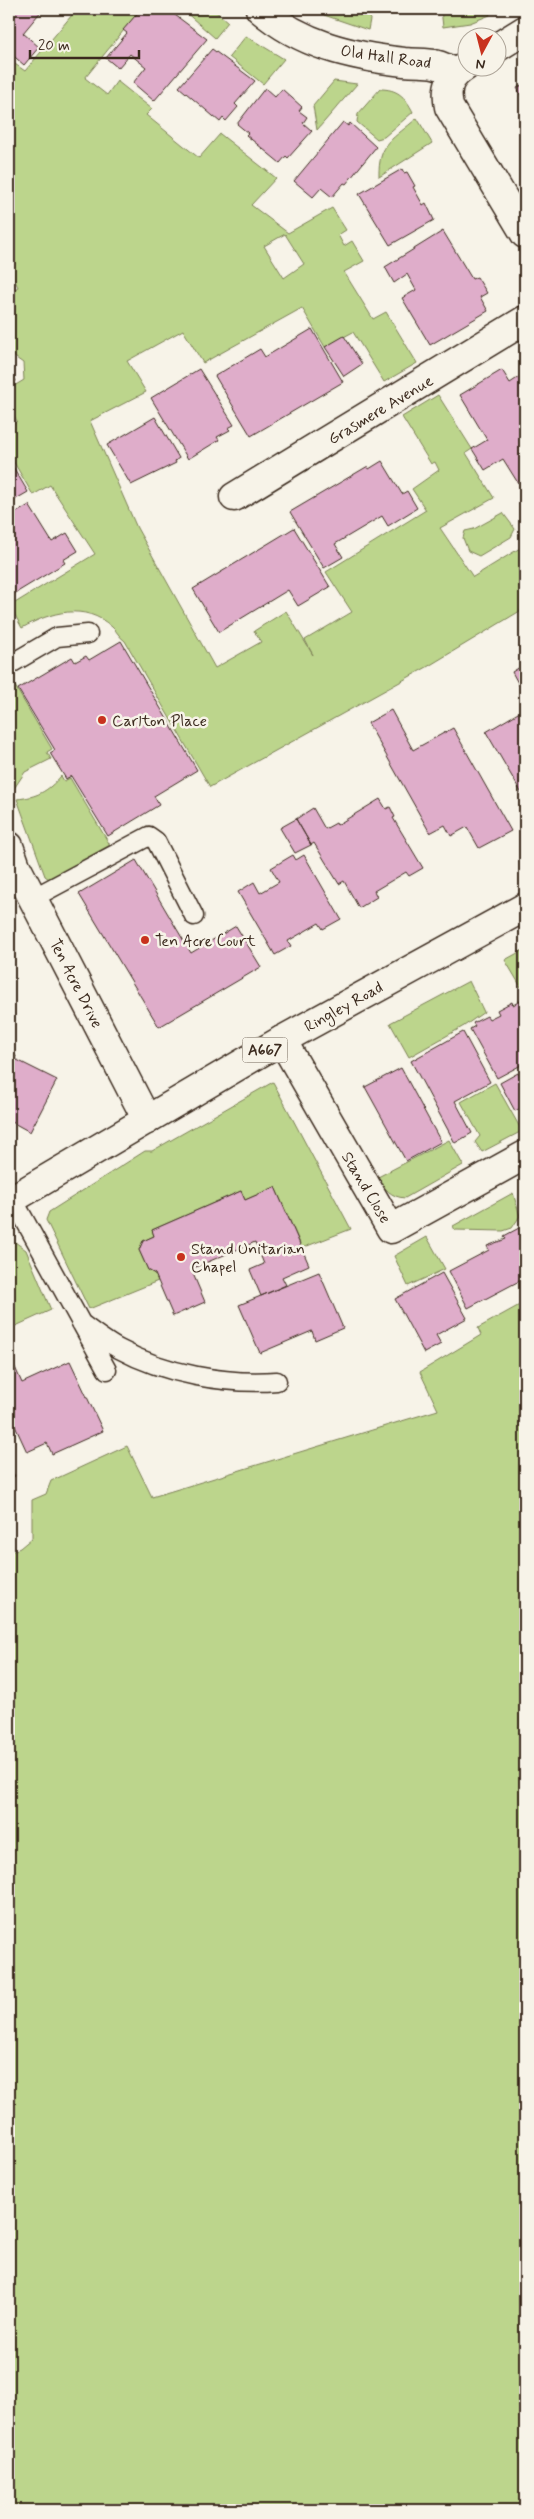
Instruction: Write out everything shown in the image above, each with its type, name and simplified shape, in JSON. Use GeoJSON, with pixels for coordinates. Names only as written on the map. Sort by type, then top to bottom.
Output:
{"type":"FeatureCollection","features":[{"type":"Feature","properties":{"kind":"street","name":"Old Hall Road"},"geometry":{"type":"LineString","coordinates":[[260,9],[280,26],[314,43],[353,54],[404,62],[439,64],[456,69]]}},
{"type":"Feature","properties":{"kind":"street"},"geometry":{"type":"LineString","coordinates":[[506,42],[525,30]]}},
{"type":"Feature","properties":{"kind":"street","name":"Old Hall Road"},"geometry":{"type":"LineString","coordinates":[[456,76],[447,87],[449,107],[525,234]]}},
{"type":"Feature","properties":{"kind":"street","name":"Grasmere Avenue"},"geometry":{"type":"LineString","coordinates":[[234,498],[525,320]]}},
{"type":"Feature","properties":{"kind":"street","name":"Ten Acre Drive"},"geometry":{"type":"LineString","coordinates":[[11,860],[33,898],[147,1120]]}},
{"type":"Feature","properties":{"kind":"street","name":"Ringley Road"},"geometry":{"type":"LineString","coordinates":[[11,1200],[282,1040],[525,907]]}},
{"type":"Feature","properties":{"kind":"street","name":"Stand Close"},"geometry":{"type":"LineString","coordinates":[[282,1040],[391,1229],[525,1155]]}},
{"type":"Feature","properties":{"kind":"lane"},"geometry":{"type":"LineString","coordinates":[[9,665],[57,637],[88,634]]}},
{"type":"Feature","properties":{"kind":"lane"},"geometry":{"type":"LineString","coordinates":[[33,898],[149,836],[156,841],[194,916]]}},
{"type":"Feature","properties":{"kind":"lane"},"geometry":{"type":"LineString","coordinates":[[11,1200],[106,1370]]}},
{"type":"Feature","properties":{"kind":"lane"},"geometry":{"type":"LineString","coordinates":[[81,1323],[118,1349],[169,1369],[226,1380],[253,1383],[277,1381]]}},
{"type":"Feature","properties":{"kind":"green space"},"geometry":{"type":"Polygon","coordinates":[[[77,9],[141,9],[85,78],[107,95],[117,81],[152,109],[146,115],[199,158],[220,134],[276,178],[251,205],[288,233],[332,208],[346,230],[338,235],[344,246],[352,241],[364,261],[344,272],[373,319],[386,312],[417,363],[384,382],[353,332],[325,347],[302,308],[203,363],[183,330],[127,361],[146,392],[90,421],[137,528],[215,668],[261,642],[254,631],[286,611],[313,655],[305,640],[352,612],[326,572],[426,510],[412,489],[439,470],[435,462],[431,464],[402,417],[438,395],[472,449],[466,453],[494,498],[440,528],[473,577],[525,545],[525,608],[427,667],[210,787],[125,641],[112,627],[102,619],[90,614],[67,612],[44,618],[22,628],[10,606],[95,554],[50,485],[33,495],[9,454],[9,427],[17,421],[9,406],[9,389],[24,380],[23,363],[9,353],[9,293],[18,287],[9,269],[9,60],[25,71],[77,9]],[[285,234],[264,246],[284,278],[304,264],[285,234]]]}},
{"type":"Feature","properties":{"kind":"green space"},"geometry":{"type":"Polygon","coordinates":[[[186,9],[213,9],[228,22],[215,38],[184,11],[186,9]]]}},
{"type":"Feature","properties":{"kind":"green space"},"geometry":{"type":"Polygon","coordinates":[[[328,9],[372,9],[368,30],[324,15],[328,9]]]}},
{"type":"Feature","properties":{"kind":"green space"},"geometry":{"type":"Polygon","coordinates":[[[441,9],[488,9],[490,15],[470,23],[443,27],[441,9]]]}},
{"type":"Feature","properties":{"kind":"green space"},"geometry":{"type":"Polygon","coordinates":[[[246,36],[284,59],[263,84],[229,57],[246,36]]]}},
{"type":"Feature","properties":{"kind":"green space"},"geometry":{"type":"Polygon","coordinates":[[[334,81],[357,84],[317,130],[313,106],[334,81]]]}},
{"type":"Feature","properties":{"kind":"green space"},"geometry":{"type":"Polygon","coordinates":[[[380,89],[396,92],[404,98],[413,112],[384,137],[377,139],[357,122],[358,114],[380,89]]]}},
{"type":"Feature","properties":{"kind":"green space"},"geometry":{"type":"Polygon","coordinates":[[[417,118],[432,143],[379,177],[379,165],[385,148],[389,142],[417,118]]]}},
{"type":"Feature","properties":{"kind":"green space"},"geometry":{"type":"Polygon","coordinates":[[[503,513],[515,529],[511,537],[479,556],[468,551],[463,538],[465,531],[474,529],[503,513]]]}},
{"type":"Feature","properties":{"kind":"green space"},"geometry":{"type":"Polygon","coordinates":[[[15,686],[52,749],[47,752],[51,759],[25,772],[13,790],[9,778],[9,690],[15,686]]]}},
{"type":"Feature","properties":{"kind":"green space"},"geometry":{"type":"Polygon","coordinates":[[[61,776],[64,781],[70,778],[110,845],[49,879],[45,876],[17,799],[41,793],[61,776]]]}},
{"type":"Feature","properties":{"kind":"green space"},"geometry":{"type":"Polygon","coordinates":[[[525,949],[525,991],[524,992],[505,960],[525,949]]]}},
{"type":"Feature","properties":{"kind":"green space"},"geometry":{"type":"Polygon","coordinates":[[[469,981],[484,1012],[464,1026],[409,1057],[390,1023],[469,981]]]}},
{"type":"Feature","properties":{"kind":"green space"},"geometry":{"type":"Polygon","coordinates":[[[273,1082],[351,1229],[302,1248],[275,1187],[245,1200],[241,1191],[152,1230],[154,1236],[143,1241],[139,1250],[148,1270],[155,1274],[158,1281],[89,1309],[46,1220],[49,1212],[145,1151],[152,1151],[273,1082]]]}},
{"type":"Feature","properties":{"kind":"green space"},"geometry":{"type":"Polygon","coordinates":[[[495,1083],[522,1131],[482,1152],[475,1142],[480,1136],[461,1102],[495,1083]]]}},
{"type":"Feature","properties":{"kind":"green space"},"geometry":{"type":"Polygon","coordinates":[[[449,1140],[463,1165],[405,1198],[388,1192],[378,1177],[449,1140]]]}},
{"type":"Feature","properties":{"kind":"green space"},"geometry":{"type":"Polygon","coordinates":[[[513,1193],[520,1216],[512,1228],[503,1231],[455,1230],[453,1226],[513,1193]]]}},
{"type":"Feature","properties":{"kind":"green space"},"geometry":{"type":"Polygon","coordinates":[[[427,1237],[445,1269],[408,1286],[394,1256],[427,1237]]]}},
{"type":"Feature","properties":{"kind":"green space"},"geometry":{"type":"Polygon","coordinates":[[[9,1242],[15,1242],[26,1250],[51,1310],[9,1329],[9,1242]]]}},
{"type":"Feature","properties":{"kind":"green space"},"geometry":{"type":"Polygon","coordinates":[[[525,1302],[525,2510],[9,2510],[9,1553],[20,1548],[32,1538],[32,1500],[46,1494],[51,1481],[127,1446],[152,1497],[438,1410],[420,1372],[481,1335],[478,1328],[525,1302]]]}},
{"type":"Feature","properties":{"kind":"building"},"geometry":{"type":"Polygon","coordinates":[[[9,9],[43,9],[23,33],[39,47],[24,65],[9,52],[9,9]]]}},
{"type":"Feature","properties":{"kind":"building"},"geometry":{"type":"Polygon","coordinates":[[[141,9],[161,9],[165,12],[167,9],[207,39],[154,101],[133,83],[146,67],[130,54],[118,68],[106,58],[127,33],[123,30],[141,9]]]}},
{"type":"Feature","properties":{"kind":"building"},"geometry":{"type":"Polygon","coordinates":[[[212,49],[255,81],[235,104],[238,107],[226,121],[223,118],[220,122],[179,87],[212,49]]]}},
{"type":"Feature","properties":{"kind":"building"},"geometry":{"type":"Polygon","coordinates":[[[525,83],[525,102],[517,88],[525,83]]]}},
{"type":"Feature","properties":{"kind":"building"},"geometry":{"type":"Polygon","coordinates":[[[265,88],[275,97],[282,89],[302,107],[299,111],[307,117],[303,123],[312,131],[288,158],[286,156],[280,163],[246,135],[248,133],[237,124],[265,88]]]}},
{"type":"Feature","properties":{"kind":"building"},"geometry":{"type":"Polygon","coordinates":[[[343,122],[348,126],[350,123],[376,147],[346,184],[344,183],[332,197],[321,188],[313,197],[294,181],[343,122]]]}},
{"type":"Feature","properties":{"kind":"building"},"geometry":{"type":"Polygon","coordinates":[[[402,169],[404,173],[407,172],[423,205],[426,203],[434,220],[390,245],[359,194],[402,169]]]}},
{"type":"Feature","properties":{"kind":"building"},"geometry":{"type":"Polygon","coordinates":[[[443,231],[472,279],[477,277],[487,293],[480,297],[488,311],[430,345],[402,298],[416,290],[407,274],[394,283],[385,267],[443,231]]]}},
{"type":"Feature","properties":{"kind":"building"},"geometry":{"type":"Polygon","coordinates":[[[312,329],[343,382],[251,436],[215,376],[260,349],[265,357],[312,329]]]}},
{"type":"Feature","properties":{"kind":"building"},"geometry":{"type":"Polygon","coordinates":[[[344,336],[362,364],[344,376],[325,347],[344,336]]]}},
{"type":"Feature","properties":{"kind":"building"},"geometry":{"type":"Polygon","coordinates":[[[9,369],[16,381],[9,385],[9,369]]]}},
{"type":"Feature","properties":{"kind":"building"},"geometry":{"type":"Polygon","coordinates":[[[199,369],[234,425],[228,428],[230,430],[217,437],[219,440],[188,459],[151,398],[199,369]]]}},
{"type":"Feature","properties":{"kind":"building"},"geometry":{"type":"Polygon","coordinates":[[[502,370],[510,383],[525,373],[525,478],[518,483],[503,459],[485,470],[472,449],[487,440],[460,395],[502,370]]]}},
{"type":"Feature","properties":{"kind":"building"},"geometry":{"type":"Polygon","coordinates":[[[9,411],[15,421],[9,424],[9,411]]]}},
{"type":"Feature","properties":{"kind":"building"},"geometry":{"type":"Polygon","coordinates":[[[155,417],[179,458],[175,461],[176,463],[131,485],[107,445],[155,417]]]}},
{"type":"Feature","properties":{"kind":"building"},"geometry":{"type":"Polygon","coordinates":[[[9,460],[28,492],[9,503],[9,460]]]}},
{"type":"Feature","properties":{"kind":"building"},"geometry":{"type":"Polygon","coordinates":[[[382,461],[402,494],[407,491],[417,508],[388,526],[382,516],[335,544],[343,557],[324,568],[290,512],[368,466],[369,469],[382,461]]]}},
{"type":"Feature","properties":{"kind":"building"},"geometry":{"type":"Polygon","coordinates":[[[29,505],[52,542],[67,533],[78,551],[63,560],[65,563],[9,597],[9,517],[29,505]]]}},
{"type":"Feature","properties":{"kind":"building"},"geometry":{"type":"Polygon","coordinates":[[[294,528],[330,587],[298,606],[288,590],[219,632],[193,589],[294,528]]]}},
{"type":"Feature","properties":{"kind":"building","name":"Carlton Place"},"geometry":{"type":"Polygon","coordinates":[[[121,641],[197,770],[154,796],[159,805],[108,836],[71,776],[66,779],[50,753],[55,750],[18,689],[72,657],[75,662],[86,656],[89,660],[121,641]]]}},
{"type":"Feature","properties":{"kind":"building"},"geometry":{"type":"Polygon","coordinates":[[[525,664],[525,696],[512,672],[525,664]]]}},
{"type":"Feature","properties":{"kind":"building"},"geometry":{"type":"Polygon","coordinates":[[[525,709],[525,799],[486,732],[525,709]]]}},
{"type":"Feature","properties":{"kind":"building"},"geometry":{"type":"Polygon","coordinates":[[[391,710],[413,750],[453,728],[511,831],[479,848],[467,827],[451,836],[445,825],[430,833],[368,723],[391,710]]]}},
{"type":"Feature","properties":{"kind":"building"},"geometry":{"type":"Polygon","coordinates":[[[380,799],[386,809],[390,807],[395,817],[393,818],[423,868],[409,876],[406,872],[374,891],[377,897],[359,908],[344,881],[339,884],[314,843],[311,845],[296,819],[313,808],[325,829],[336,823],[337,825],[380,799]]]}},
{"type":"Feature","properties":{"kind":"building"},"geometry":{"type":"Polygon","coordinates":[[[296,819],[311,845],[295,853],[280,828],[296,819]]]}},
{"type":"Feature","properties":{"kind":"building"},"geometry":{"type":"Polygon","coordinates":[[[293,855],[296,860],[304,855],[341,919],[323,929],[319,923],[288,941],[291,946],[275,955],[238,892],[254,882],[260,893],[279,882],[271,868],[293,855]]]}},
{"type":"Feature","properties":{"kind":"building","name":"Ten Acre Court"},"geometry":{"type":"Polygon","coordinates":[[[136,860],[191,953],[236,926],[261,967],[159,1027],[79,894],[136,860]]]}},
{"type":"Feature","properties":{"kind":"building"},"geometry":{"type":"Polygon","coordinates":[[[522,1000],[525,1006],[525,1063],[497,1078],[470,1029],[475,1026],[473,1023],[487,1016],[489,1019],[499,1014],[497,1010],[512,1002],[513,1005],[522,1000]]]}},
{"type":"Feature","properties":{"kind":"building"},"geometry":{"type":"Polygon","coordinates":[[[463,1032],[490,1082],[455,1101],[472,1133],[455,1143],[411,1061],[463,1032]]]}},
{"type":"Feature","properties":{"kind":"building"},"geometry":{"type":"Polygon","coordinates":[[[9,1052],[16,1056],[15,1059],[57,1080],[30,1132],[10,1121],[9,1124],[9,1052]]]}},
{"type":"Feature","properties":{"kind":"building"},"geometry":{"type":"Polygon","coordinates":[[[401,1068],[441,1142],[406,1161],[365,1087],[401,1068]]]}},
{"type":"Feature","properties":{"kind":"building"},"geometry":{"type":"Polygon","coordinates":[[[518,1073],[525,1087],[525,1106],[515,1111],[500,1083],[518,1073]]]}},
{"type":"Feature","properties":{"kind":"building","name":"Stand Unitarian Chapel"},"geometry":{"type":"Polygon","coordinates":[[[275,1187],[309,1265],[282,1277],[286,1285],[261,1296],[250,1270],[264,1264],[255,1242],[191,1269],[205,1302],[173,1316],[155,1274],[148,1270],[139,1250],[143,1241],[154,1236],[152,1230],[241,1191],[245,1200],[275,1187]]]}},
{"type":"Feature","properties":{"kind":"building"},"geometry":{"type":"Polygon","coordinates":[[[519,1228],[520,1231],[525,1228],[525,1278],[468,1308],[449,1271],[489,1250],[487,1246],[506,1239],[504,1236],[519,1228]]]}},
{"type":"Feature","properties":{"kind":"building"},"geometry":{"type":"Polygon","coordinates":[[[319,1272],[343,1328],[315,1340],[312,1331],[260,1353],[239,1305],[319,1272]]]}},
{"type":"Feature","properties":{"kind":"building"},"geometry":{"type":"Polygon","coordinates":[[[442,1273],[467,1318],[436,1335],[441,1344],[424,1353],[395,1299],[442,1273]]]}},
{"type":"Feature","properties":{"kind":"building"},"geometry":{"type":"Polygon","coordinates":[[[9,1354],[22,1383],[70,1361],[103,1431],[52,1454],[47,1443],[27,1452],[9,1413],[9,1354]]]}},
{"type":"Feature","properties":{"kind":"building"},"geometry":{"type":"Polygon","coordinates":[[[9,1467],[15,1476],[9,1480],[9,1467]]]}},
{"type":"Feature","properties":{"kind":"place","name":"Carlton Place"},"geometry":{"type":"Point","coordinates":[102,720]}},
{"type":"Feature","properties":{"kind":"place","name":"Ten Acre Court"},"geometry":{"type":"Point","coordinates":[145,940]}},
{"type":"Feature","properties":{"kind":"place","name":"Stand Unitarian Chapel"},"geometry":{"type":"Point","coordinates":[181,1257]}}]}
